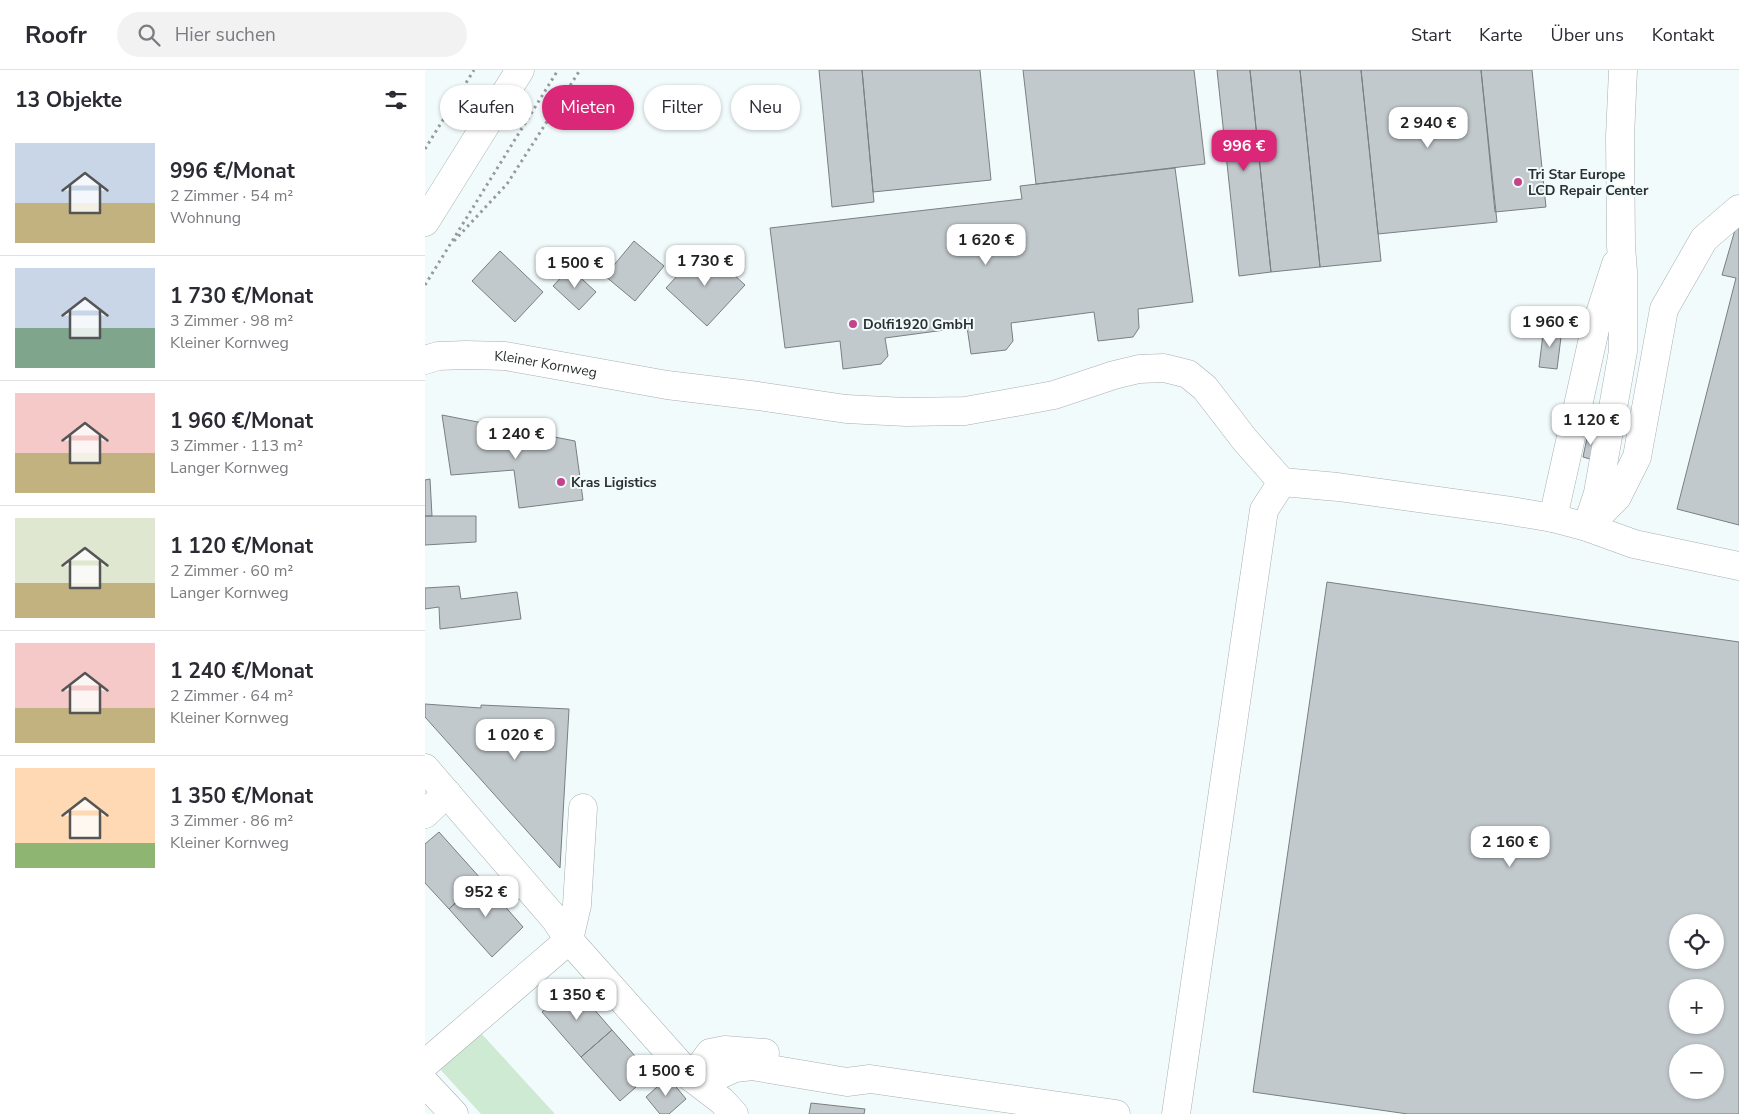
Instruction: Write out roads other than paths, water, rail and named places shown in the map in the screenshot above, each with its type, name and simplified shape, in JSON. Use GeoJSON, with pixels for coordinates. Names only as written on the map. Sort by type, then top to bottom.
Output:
{"type":"FeatureCollection","features":[{"type":"Feature","properties":{"kind":"street"},"geometry":{"type":"LineString","coordinates":[[425,222],[520,70]]}},
{"type":"Feature","properties":{"kind":"street"},"geometry":{"type":"LineString","coordinates":[[1587,527],[1600,484],[1623,351],[1619,137],[1623,70]]}},
{"type":"Feature","properties":{"kind":"street"},"geometry":{"type":"LineString","coordinates":[[1587,527],[1617,497],[1637,457],[1664,310],[1705,239],[1739,209]]}},
{"type":"Feature","properties":{"kind":"street"},"geometry":{"type":"LineString","coordinates":[[1553,518],[1595,330],[1621,246]]}},
{"type":"Feature","properties":{"kind":"street","name":"Kleiner Kornweg"},"geometry":{"type":"LineString","coordinates":[[425,360],[438,356],[505,356],[667,385],[846,409],[906,412],[965,411],[1054,395],[1114,375],[1139,369],[1164,368],[1188,374],[1205,388],[1245,440],[1281,482]]}},
{"type":"Feature","properties":{"kind":"street"},"geometry":{"type":"LineString","coordinates":[[1176,1114],[1264,510],[1281,482],[1337,487],[1553,518],[1587,527],[1634,544],[1739,566]]}},
{"type":"Feature","properties":{"kind":"street"},"geometry":{"type":"LineString","coordinates":[[425,768],[555,919],[569,940],[692,1078],[722,1101],[734,1114]]}},
{"type":"Feature","properties":{"kind":"street"},"geometry":{"type":"LineString","coordinates":[[425,814],[447,794]]}},
{"type":"Feature","properties":{"kind":"street"},"geometry":{"type":"LineString","coordinates":[[425,1064],[569,940],[577,905],[583,808]]}},
{"type":"Feature","properties":{"kind":"street"},"geometry":{"type":"LineString","coordinates":[[692,1078],[717,1076],[735,1068],[752,1066],[847,1082],[870,1079],[1116,1114]]}},
{"type":"Feature","properties":{"kind":"street"},"geometry":{"type":"LineString","coordinates":[[425,1083],[454,1114]]}},
{"type":"Feature","properties":{"kind":"place","name":"Tri Star Europe LCD Repair Center"},"geometry":{"type":"Point","coordinates":[1518,182]}},
{"type":"Feature","properties":{"kind":"place","name":"Dolfi1920 GmbH"},"geometry":{"type":"Point","coordinates":[853,324]}},
{"type":"Feature","properties":{"kind":"place","name":"Kras Ligistics"},"geometry":{"type":"Point","coordinates":[561,482]}}]}
